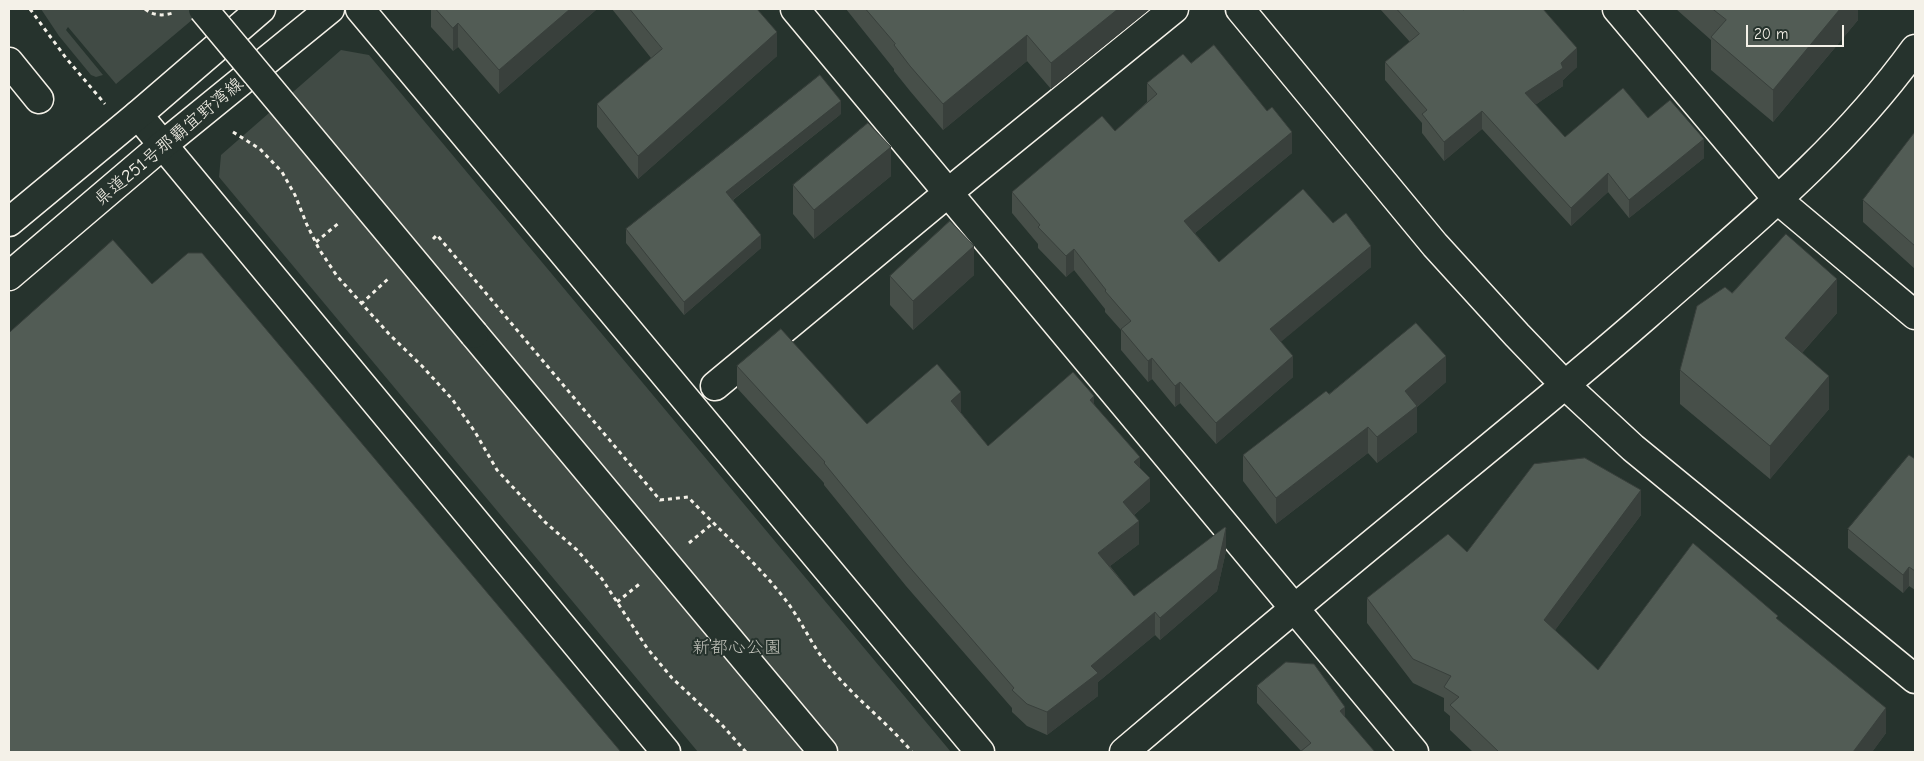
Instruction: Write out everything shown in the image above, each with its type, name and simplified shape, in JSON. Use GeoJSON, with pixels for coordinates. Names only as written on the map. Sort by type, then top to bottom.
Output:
{"type":"FeatureCollection","features":[{"type":"Feature","properties":{"kind":"street"},"geometry":{"type":"LineString","coordinates":[[203,9],[823,752]]}},
{"type":"Feature","properties":{"kind":"street"},"geometry":{"type":"LineString","coordinates":[[9,222],[138,115],[260,9]]}},
{"type":"Feature","properties":{"kind":"street","name":"県道251号那覇宜野湾線"},"geometry":{"type":"LineString","coordinates":[[9,276],[164,144],[330,9]]}},
{"type":"Feature","properties":{"kind":"street"},"geometry":{"type":"LineString","coordinates":[[360,9],[980,752]]}},
{"type":"Feature","properties":{"kind":"street"},"geometry":{"type":"LineString","coordinates":[[795,9],[1414,752]]}},
{"type":"Feature","properties":{"kind":"street"},"geometry":{"type":"LineString","coordinates":[[715,386],[1174,9]]}},
{"type":"Feature","properties":{"kind":"street"},"geometry":{"type":"LineString","coordinates":[[1240,9],[1435,245],[1565,385],[1633,448],[1915,679]]}},
{"type":"Feature","properties":{"kind":"street"},"geometry":{"type":"LineString","coordinates":[[1617,9],[1778,200],[1915,315]]}},
{"type":"Feature","properties":{"kind":"street"},"geometry":{"type":"LineString","coordinates":[[1124,752],[1294,608],[1565,385],[1778,200],[1828,154],[1872,105],[1915,49]]}},
{"type":"Feature","properties":{"kind":"street"},"geometry":{"type":"LineString","coordinates":[[9,62],[39,99]]}},
{"type":"Feature","properties":{"kind":"street"},"geometry":{"type":"LineString","coordinates":[[138,115],[164,144],[666,752]]}},
{"type":"Feature","properties":{"kind":"path"},"geometry":{"type":"LineString","coordinates":[[30,9],[66,58],[105,104]]}},
{"type":"Feature","properties":{"kind":"path"},"geometry":{"type":"LineString","coordinates":[[146,9],[150,13],[159,15],[167,15],[178,9]]}},
{"type":"Feature","properties":{"kind":"path"},"geometry":{"type":"LineString","coordinates":[[233,132],[260,149],[282,172],[295,195],[316,242],[337,276],[361,304],[452,399],[475,432],[497,470],[546,523],[577,550],[602,579],[647,648],[672,678],[722,725],[746,752]]}},
{"type":"Feature","properties":{"kind":"path"},"geometry":{"type":"LineString","coordinates":[[316,242],[340,222],[334,214]]}},
{"type":"Feature","properties":{"kind":"path"},"geometry":{"type":"LineString","coordinates":[[432,240],[437,235],[660,500],[688,497],[757,566],[786,600],[827,665],[912,752]]}},
{"type":"Feature","properties":{"kind":"path"},"geometry":{"type":"LineString","coordinates":[[361,304],[396,272]]}},
{"type":"Feature","properties":{"kind":"green space"},"geometry":{"type":"Polygon","coordinates":[[[41,9],[205,9],[116,84],[68,27],[66,30],[103,75],[96,77],[91,75],[59,36],[41,9]]]}},
{"type":"Feature","properties":{"kind":"green space","name":"新都心公園"},"geometry":{"type":"Polygon","coordinates":[[[341,50],[369,55],[951,752],[698,752],[219,177],[221,155],[341,50]]]}},
{"type":"Feature","properties":{"kind":"building"},"geometry":{"type":"Polygon","coordinates":[[[436,9],[570,9],[499,70],[458,23],[453,28],[436,9]]]}},
{"type":"Feature","properties":{"kind":"building"},"geometry":{"type":"Polygon","coordinates":[[[630,9],[757,9],[777,32],[638,156],[597,104],[662,49],[630,9]]]}},
{"type":"Feature","properties":{"kind":"building"},"geometry":{"type":"Polygon","coordinates":[[[866,9],[1118,9],[1051,63],[1027,35],[943,104],[910,66],[895,44],[866,9]]]}},
{"type":"Feature","properties":{"kind":"building"},"geometry":{"type":"Polygon","coordinates":[[[1397,9],[1543,9],[1577,48],[1561,63],[1563,68],[1525,93],[1565,137],[1623,88],[1648,118],[1670,100],[1704,139],[1629,200],[1608,173],[1571,208],[1482,111],[1444,142],[1422,114],[1427,110],[1385,62],[1419,34],[1397,9]]]}},
{"type":"Feature","properties":{"kind":"building"},"geometry":{"type":"Polygon","coordinates":[[[1713,9],[1840,9],[1773,90],[1711,37],[1726,20],[1713,9]]]}},
{"type":"Feature","properties":{"kind":"building"},"geometry":{"type":"Polygon","coordinates":[[[1214,45],[1267,111],[1272,107],[1292,132],[1184,221],[1219,262],[1303,189],[1333,223],[1346,213],[1371,246],[1270,329],[1293,356],[1216,423],[1180,382],[1175,386],[1152,358],[1148,361],[1121,329],[1131,321],[1105,291],[1074,249],[1066,256],[1038,227],[1040,225],[1012,192],[1102,116],[1115,131],[1157,94],[1147,83],[1183,54],[1191,63],[1214,45]]]}},
{"type":"Feature","properties":{"kind":"building"},"geometry":{"type":"Polygon","coordinates":[[[820,75],[841,101],[726,192],[761,235],[684,302],[626,229],[820,75]]]}},
{"type":"Feature","properties":{"kind":"building"},"geometry":{"type":"Polygon","coordinates":[[[868,123],[891,147],[814,210],[793,185],[868,123]]]}},
{"type":"Feature","properties":{"kind":"building"},"geometry":{"type":"Polygon","coordinates":[[[1915,132],[1915,246],[1863,200],[1915,132]]]}},
{"type":"Feature","properties":{"kind":"building"},"geometry":{"type":"Polygon","coordinates":[[[950,221],[974,246],[913,301],[890,276],[950,221]]]}},
{"type":"Feature","properties":{"kind":"building"},"geometry":{"type":"Polygon","coordinates":[[[1786,234],[1837,279],[1785,338],[1829,376],[1770,446],[1680,370],[1697,306],[1725,287],[1732,293],[1786,234]]]}},
{"type":"Feature","properties":{"kind":"building"},"geometry":{"type":"Polygon","coordinates":[[[113,240],[152,284],[188,253],[202,253],[621,752],[9,752],[9,333],[113,240]]]}},
{"type":"Feature","properties":{"kind":"building"},"geometry":{"type":"Polygon","coordinates":[[[1416,323],[1446,356],[1405,391],[1417,406],[1377,437],[1368,427],[1276,498],[1243,455],[1326,391],[1329,394],[1416,323]]]}},
{"type":"Feature","properties":{"kind":"building"},"geometry":{"type":"Polygon","coordinates":[[[781,329],[867,424],[937,364],[961,392],[951,401],[988,446],[1073,372],[1094,396],[1090,400],[1140,457],[1134,462],[1150,478],[1123,502],[1139,521],[1098,553],[1134,596],[1225,527],[1217,569],[1160,618],[1155,612],[1091,666],[1098,673],[1047,712],[1027,704],[1012,690],[1014,688],[906,563],[825,462],[737,366],[781,329]]]}},
{"type":"Feature","properties":{"kind":"building"},"geometry":{"type":"Polygon","coordinates":[[[1909,455],[1915,459],[1915,571],[1909,567],[1903,575],[1848,529],[1909,455]]]}},
{"type":"Feature","properties":{"kind":"building"},"geometry":{"type":"Polygon","coordinates":[[[1585,458],[1641,490],[1544,620],[1598,670],[1693,543],[1778,616],[1776,618],[1886,708],[1853,752],[1499,752],[1450,705],[1459,697],[1444,687],[1451,676],[1413,659],[1367,598],[1448,534],[1467,552],[1534,464],[1585,458]]]}},
{"type":"Feature","properties":{"kind":"building"},"geometry":{"type":"Polygon","coordinates":[[[1286,662],[1314,664],[1345,707],[1340,711],[1375,752],[1300,752],[1311,743],[1257,686],[1286,662]]]}}]}
